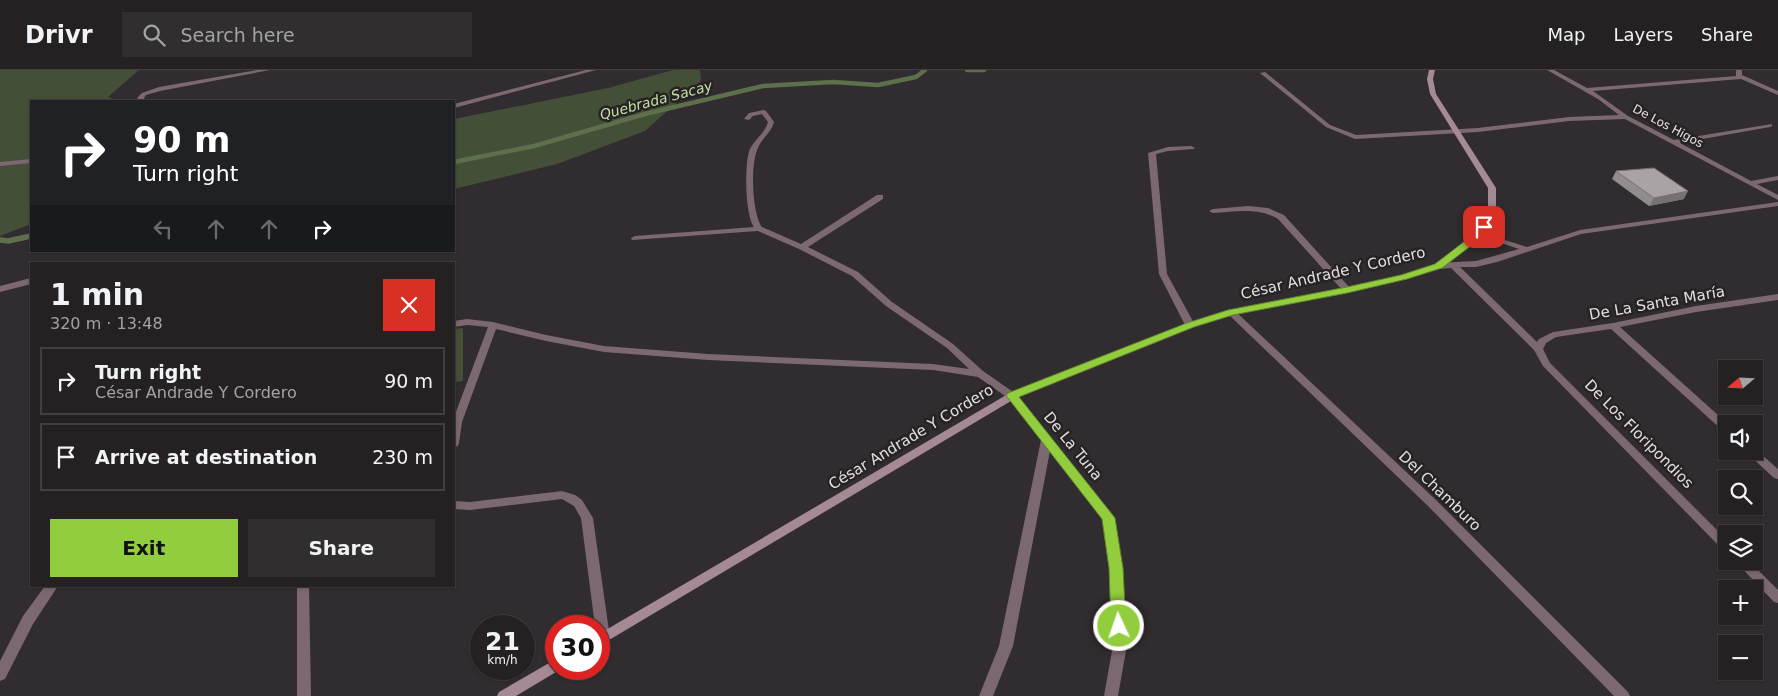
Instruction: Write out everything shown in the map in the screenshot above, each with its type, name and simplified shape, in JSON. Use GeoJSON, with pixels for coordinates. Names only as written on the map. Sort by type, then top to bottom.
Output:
{"type":"FeatureCollection","features":[{"type":"Feature","properties":{"kind":"street"},"geometry":{"type":"LineString","coordinates":[[142,100],[140,98],[144,94],[159,89],[267,70]]}},
{"type":"Feature","properties":{"kind":"street"},"geometry":{"type":"LineString","coordinates":[[455,106],[593,70]]}},
{"type":"Feature","properties":{"kind":"street","name":"César Andrade Y Cordero"},"geometry":{"type":"LineString","coordinates":[[610,634],[1012,396],[1190,325],[1231,312],[1347,290],[1404,277],[1438,266],[1475,237],[1492,218],[1492,188],[1458,131],[1433,94],[1430,79],[1432,70]]}},
{"type":"Feature","properties":{"kind":"street","name":"De Los Higos"},"geometry":{"type":"LineString","coordinates":[[1550,70],[1586,90],[1626,117],[1778,198]]}},
{"type":"Feature","properties":{"kind":"street"},"geometry":{"type":"LineString","coordinates":[[1739,70],[1739,76],[1778,93]]}},
{"type":"Feature","properties":{"kind":"street"},"geometry":{"type":"LineString","coordinates":[[1263,73],[1328,126],[1355,137],[1458,131],[1569,119],[1626,117]]}},
{"type":"Feature","properties":{"kind":"street"},"geometry":{"type":"LineString","coordinates":[[1586,90],[1742,77]]}},
{"type":"Feature","properties":{"kind":"street"},"geometry":{"type":"LineString","coordinates":[[747,119],[751,114],[764,112],[771,122],[770,128],[753,149],[750,165],[754,222],[759,229]]}},
{"type":"Feature","properties":{"kind":"street"},"geometry":{"type":"LineString","coordinates":[[1672,142],[1770,125]]}},
{"type":"Feature","properties":{"kind":"street"},"geometry":{"type":"LineString","coordinates":[[1190,325],[1163,274],[1152,153],[1168,149],[1191,148]]}},
{"type":"Feature","properties":{"kind":"street"},"geometry":{"type":"LineString","coordinates":[[0,164],[30,161]]}},
{"type":"Feature","properties":{"kind":"street"},"geometry":{"type":"LineString","coordinates":[[1750,183],[1778,178]]}},
{"type":"Feature","properties":{"kind":"street"},"geometry":{"type":"LineString","coordinates":[[802,247],[880,197]]}},
{"type":"Feature","properties":{"kind":"street"},"geometry":{"type":"LineString","coordinates":[[1438,266],[1494,260],[1580,232],[1778,204]]}},
{"type":"Feature","properties":{"kind":"street"},"geometry":{"type":"LineString","coordinates":[[1213,211],[1264,208],[1274,212],[1281,217],[1347,290]]}},
{"type":"Feature","properties":{"kind":"street"},"geometry":{"type":"LineString","coordinates":[[635,238],[759,229]]}},
{"type":"Feature","properties":{"kind":"street","name":"De La Tuna"},"geometry":{"type":"LineString","coordinates":[[759,229],[802,247],[855,274],[889,304],[950,346],[981,374],[1012,396],[1109,518],[1116,568],[1120,645],[1111,696]]}},
{"type":"Feature","properties":{"kind":"street"},"geometry":{"type":"LineString","coordinates":[[1475,237],[1505,242],[1526,249]]}},
{"type":"Feature","properties":{"kind":"street","name":"De Los Floripondios"},"geometry":{"type":"LineString","coordinates":[[1453,265],[1540,345],[1546,364],[1718,538]]}},
{"type":"Feature","properties":{"kind":"street"},"geometry":{"type":"LineString","coordinates":[[0,289],[30,281]]}},
{"type":"Feature","properties":{"kind":"street","name":"De La Santa María"},"geometry":{"type":"LineString","coordinates":[[1540,345],[1554,335],[1613,326],[1696,309],[1778,297]]}},
{"type":"Feature","properties":{"kind":"street","name":"Del Chamburo"},"geometry":{"type":"LineString","coordinates":[[1231,312],[1432,503],[1623,696]]}},
{"type":"Feature","properties":{"kind":"street"},"geometry":{"type":"LineString","coordinates":[[455,324],[467,322],[493,325],[546,338],[604,349],[708,357],[933,367],[981,374]]}},
{"type":"Feature","properties":{"kind":"street"},"geometry":{"type":"LineString","coordinates":[[455,436],[457,422],[493,325]]}},
{"type":"Feature","properties":{"kind":"street"},"geometry":{"type":"LineString","coordinates":[[1613,326],[1718,421]]}},
{"type":"Feature","properties":{"kind":"street"},"geometry":{"type":"LineString","coordinates":[[986,696],[1006,646],[1047,439]]}},
{"type":"Feature","properties":{"kind":"street"},"geometry":{"type":"LineString","coordinates":[[1762,460],[1778,475]]}},
{"type":"Feature","properties":{"kind":"street"},"geometry":{"type":"LineString","coordinates":[[455,505],[470,506],[562,494],[573,498],[582,506],[587,518],[598,615]]}},
{"type":"Feature","properties":{"kind":"street"},"geometry":{"type":"LineString","coordinates":[[1750,570],[1778,598]]}},
{"type":"Feature","properties":{"kind":"street"},"geometry":{"type":"LineString","coordinates":[[0,675],[28,620],[51,587]]}},
{"type":"Feature","properties":{"kind":"street"},"geometry":{"type":"LineString","coordinates":[[303,587],[304,696]]}},
{"type":"Feature","properties":{"kind":"street"},"geometry":{"type":"LineString","coordinates":[[504,696],[545,672]]}},
{"type":"Feature","properties":{"kind":"green space"},"geometry":{"type":"Polygon","coordinates":[[[0,70],[139,70],[108,97],[117,100],[30,100],[30,224],[0,236],[0,70]]]}},
{"type":"Feature","properties":{"kind":"green space"},"geometry":{"type":"Polygon","coordinates":[[[673,70],[700,70],[701,81],[645,131],[557,164],[455,189],[455,119],[608,88],[673,70]]]}},
{"type":"Feature","properties":{"kind":"green space"},"geometry":{"type":"Polygon","coordinates":[[[463,328],[463,381],[455,382],[455,329],[463,328]]]}},
{"type":"Feature","properties":{"kind":"building"},"geometry":{"type":"Polygon","coordinates":[[[1654,168],[1688,191],[1654,198],[1616,171],[1654,168]]]}},
{"type":"Feature","properties":{"kind":"waterway","name":"Quebrada Sacay"},"geometry":{"type":"LineString","coordinates":[[455,162],[534,146],[645,114],[763,86],[833,82],[878,85],[916,77],[925,70]]}},
{"type":"Feature","properties":{"kind":"waterway","name":"Quebrada Sacay"},"geometry":{"type":"LineString","coordinates":[[967,70],[984,70]]}},
{"type":"Feature","properties":{"kind":"waterway","name":"Quebrada Sacay"},"geometry":{"type":"LineString","coordinates":[[0,240],[8,241],[30,236]]}},
{"type":"Feature","properties":{"kind":"route"},"geometry":{"type":"LineString","coordinates":[[1119,626],[1116,568],[1109,518],[1083,482],[1012,396],[1190,325],[1231,312],[1347,290],[1404,277],[1438,266],[1468,243],[1484,227]]}}]}
